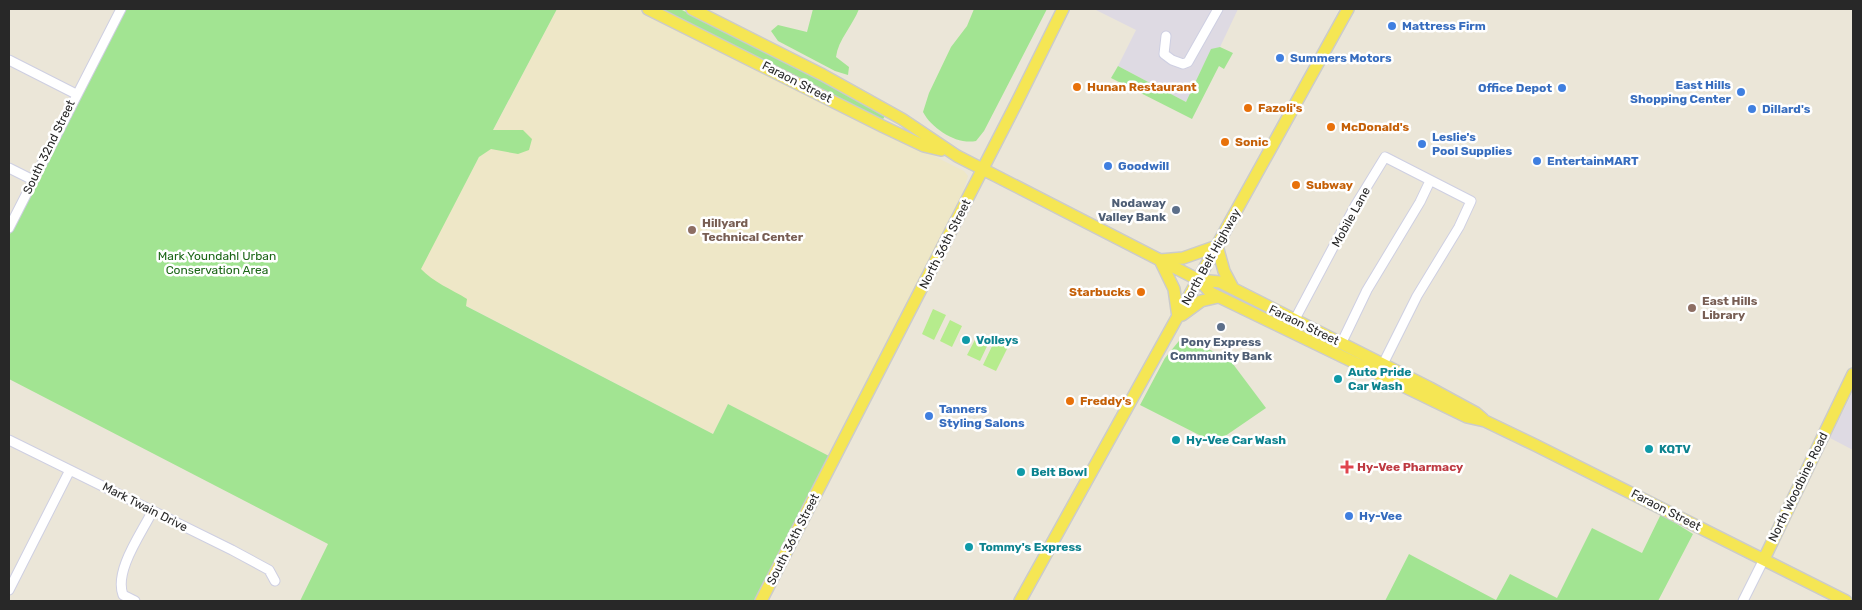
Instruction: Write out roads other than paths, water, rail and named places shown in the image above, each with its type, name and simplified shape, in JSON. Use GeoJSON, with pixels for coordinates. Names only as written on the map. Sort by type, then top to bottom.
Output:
{"type":"FeatureCollection","features":[{"type":"Feature","properties":{"kind":"main road","name":"Faraon Street"},"geometry":{"type":"LineString","coordinates":[[648,9],[890,130],[924,146],[947,151]]}},
{"type":"Feature","properties":{"kind":"main road","name":"Faraon Street"},"geometry":{"type":"LineString","coordinates":[[692,9],[823,75],[902,119],[947,151],[1199,280],[1212,293],[1467,417],[1485,421],[1846,601]]}},
{"type":"Feature","properties":{"kind":"main road","name":"North 36th Street"},"geometry":{"type":"LineString","coordinates":[[825,478],[1063,9]]}},
{"type":"Feature","properties":{"kind":"main road","name":"North Belt Highway"},"geometry":{"type":"LineString","coordinates":[[1020,601],[1348,9]]}},
{"type":"Feature","properties":{"kind":"main road"},"geometry":{"type":"LineString","coordinates":[[1218,296],[1201,301],[1178,317],[1174,290],[1160,260],[1183,258],[1218,246],[1224,271],[1234,290]]}},
{"type":"Feature","properties":{"kind":"main road","name":"Faraon Street"},"geometry":{"type":"LineString","coordinates":[[1199,280],[1220,282],[1294,321],[1383,364],[1476,413],[1485,421]]}},
{"type":"Feature","properties":{"kind":"main road","name":"North Woodbine Road"},"geometry":{"type":"LineString","coordinates":[[1764,559],[1853,374]]}},
{"type":"Feature","properties":{"kind":"main road","name":"South 36th Street"},"geometry":{"type":"LineString","coordinates":[[761,601],[825,478]]}},
{"type":"Feature","properties":{"kind":"street","name":"South 32nd Street"},"geometry":{"type":"LineString","coordinates":[[9,228],[121,9]]}},
{"type":"Feature","properties":{"kind":"street"},"geometry":{"type":"LineString","coordinates":[[1166,36],[1164,54],[1172,60],[1183,64],[1188,62],[1218,9]]}},
{"type":"Feature","properties":{"kind":"street"},"geometry":{"type":"LineString","coordinates":[[9,60],[76,94]]}},
{"type":"Feature","properties":{"kind":"street","name":"Mobile Lane"},"geometry":{"type":"LineString","coordinates":[[1294,321],[1355,206],[1385,157],[1471,201],[1459,227],[1417,296],[1383,364]]}},
{"type":"Feature","properties":{"kind":"street"},"geometry":{"type":"LineString","coordinates":[[9,168],[33,180]]}},
{"type":"Feature","properties":{"kind":"street"},"geometry":{"type":"LineString","coordinates":[[1341,344],[1367,290],[1420,202],[1430,181]]}},
{"type":"Feature","properties":{"kind":"street","name":"Mark Twain Drive"},"geometry":{"type":"LineString","coordinates":[[9,440],[269,570],[275,581]]}},
{"type":"Feature","properties":{"kind":"street"},"geometry":{"type":"LineString","coordinates":[[9,590],[70,470]]}},
{"type":"Feature","properties":{"kind":"street"},"geometry":{"type":"LineString","coordinates":[[135,601],[123,595],[119,586],[121,573],[152,512]]}},
{"type":"Feature","properties":{"kind":"street","name":"North Woodbine Road"},"geometry":{"type":"LineString","coordinates":[[1743,601],[1764,559]]}},
{"type":"Feature","properties":{"kind":"place","name":"Mattress Firm"},"geometry":{"type":"Point","coordinates":[1392,26]}},
{"type":"Feature","properties":{"kind":"place","name":"Summers Motors"},"geometry":{"type":"Point","coordinates":[1280,58]}},
{"type":"Feature","properties":{"kind":"place","name":"Hunan Restaurant"},"geometry":{"type":"Point","coordinates":[1077,87]}},
{"type":"Feature","properties":{"kind":"place","name":"Office Depot"},"geometry":{"type":"Point","coordinates":[1562,88]}},
{"type":"Feature","properties":{"kind":"place","name":"East Hills Shopping Center"},"geometry":{"type":"Point","coordinates":[1741,92]}},
{"type":"Feature","properties":{"kind":"place","name":"Fazoli's"},"geometry":{"type":"Point","coordinates":[1248,108]}},
{"type":"Feature","properties":{"kind":"place","name":"Dillard's"},"geometry":{"type":"Point","coordinates":[1752,109]}},
{"type":"Feature","properties":{"kind":"place","name":"McDonald's"},"geometry":{"type":"Point","coordinates":[1331,127]}},
{"type":"Feature","properties":{"kind":"place","name":"Sonic"},"geometry":{"type":"Point","coordinates":[1225,142]}},
{"type":"Feature","properties":{"kind":"place","name":"Leslie's Pool Supplies"},"geometry":{"type":"Point","coordinates":[1422,144]}},
{"type":"Feature","properties":{"kind":"place","name":"EntertainMART"},"geometry":{"type":"Point","coordinates":[1537,161]}},
{"type":"Feature","properties":{"kind":"place","name":"Goodwill"},"geometry":{"type":"Point","coordinates":[1108,166]}},
{"type":"Feature","properties":{"kind":"place","name":"Subway"},"geometry":{"type":"Point","coordinates":[1296,185]}},
{"type":"Feature","properties":{"kind":"place","name":"Nodaway Valley Bank"},"geometry":{"type":"Point","coordinates":[1176,210]}},
{"type":"Feature","properties":{"kind":"place","name":"Hillyard Technical Center"},"geometry":{"type":"Point","coordinates":[692,230]}},
{"type":"Feature","properties":{"kind":"place","name":"Starbucks"},"geometry":{"type":"Point","coordinates":[1141,292]}},
{"type":"Feature","properties":{"kind":"place","name":"East Hills Library"},"geometry":{"type":"Point","coordinates":[1692,308]}},
{"type":"Feature","properties":{"kind":"place","name":"Pony Express Community Bank"},"geometry":{"type":"Point","coordinates":[1221,327]}},
{"type":"Feature","properties":{"kind":"place","name":"Volleys"},"geometry":{"type":"Point","coordinates":[966,340]}},
{"type":"Feature","properties":{"kind":"place","name":"Auto Pride Car Wash"},"geometry":{"type":"Point","coordinates":[1338,379]}},
{"type":"Feature","properties":{"kind":"place","name":"Freddy's"},"geometry":{"type":"Point","coordinates":[1070,401]}},
{"type":"Feature","properties":{"kind":"place","name":"Tanners Styling Salons"},"geometry":{"type":"Point","coordinates":[929,416]}},
{"type":"Feature","properties":{"kind":"place","name":"Hy-Vee Car Wash"},"geometry":{"type":"Point","coordinates":[1176,440]}},
{"type":"Feature","properties":{"kind":"place","name":"KQTV"},"geometry":{"type":"Point","coordinates":[1649,449]}},
{"type":"Feature","properties":{"kind":"place","name":"Hy-Vee Pharmacy"},"geometry":{"type":"Point","coordinates":[1347,467]}},
{"type":"Feature","properties":{"kind":"place","name":"Belt Bowl"},"geometry":{"type":"Point","coordinates":[1021,472]}},
{"type":"Feature","properties":{"kind":"place","name":"Hy-Vee"},"geometry":{"type":"Point","coordinates":[1349,516]}},
{"type":"Feature","properties":{"kind":"place","name":"Tommy's Express"},"geometry":{"type":"Point","coordinates":[969,547]}},
{"type":"Feature","properties":{"kind":"park label","name":"Mark Youndahl Urban Conservation Area"},"geometry":{"type":"Point","coordinates":[217,263]}}]}
